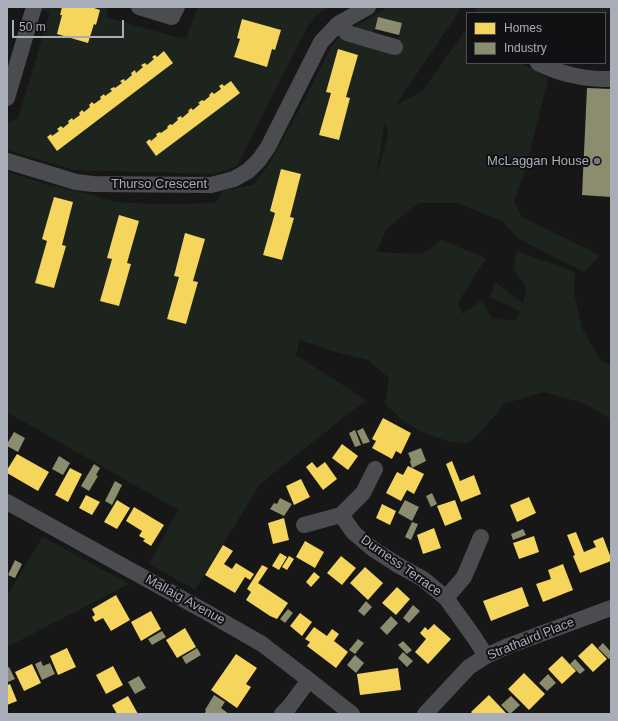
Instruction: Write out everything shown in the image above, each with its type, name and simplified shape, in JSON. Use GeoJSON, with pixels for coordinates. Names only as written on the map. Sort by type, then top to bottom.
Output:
{"type":"FeatureCollection","features":[{"type":"Feature","properties":{"kind":"street"},"geometry":{"type":"LineString","coordinates":[[7,98],[34,7]]}},
{"type":"Feature","properties":{"kind":"street"},"geometry":{"type":"LineString","coordinates":[[139,7],[172,17],[176,7]]}},
{"type":"Feature","properties":{"kind":"street","name":"Thurso Crescent"},"geometry":{"type":"LineString","coordinates":[[7,161],[76,182],[92,184],[212,185],[234,179],[248,171],[259,160],[268,146],[321,42],[338,24],[368,7]]}},
{"type":"Feature","properties":{"kind":"street"},"geometry":{"type":"LineString","coordinates":[[338,24],[347,33],[395,47]]}},
{"type":"Feature","properties":{"kind":"street"},"geometry":{"type":"LineString","coordinates":[[540,64],[575,76],[598,80],[611,79]]}},
{"type":"Feature","properties":{"kind":"street"},"geometry":{"type":"LineString","coordinates":[[304,525],[341,515],[363,493],[374,469]]}},
{"type":"Feature","properties":{"kind":"street","name":"Mallaig Avenue"},"geometry":{"type":"LineString","coordinates":[[7,502],[262,644],[352,714]]}},
{"type":"Feature","properties":{"kind":"street","name":"Durness Terrace"},"geometry":{"type":"LineString","coordinates":[[341,515],[354,533],[373,549],[423,579],[446,598],[486,656]]}},
{"type":"Feature","properties":{"kind":"street","name":"Durness Terrace"},"geometry":{"type":"LineString","coordinates":[[446,598],[464,577],[481,537]]}},
{"type":"Feature","properties":{"kind":"street","name":"Strathaird Place"},"geometry":{"type":"LineString","coordinates":[[425,714],[469,667],[486,656],[508,646],[611,608]]}},
{"type":"Feature","properties":{"kind":"street"},"geometry":{"type":"LineString","coordinates":[[282,714],[309,680]]}},
{"type":"Feature","properties":{"kind":"shaded area"},"geometry":{"type":"Polygon","coordinates":[[[40,7],[108,7],[106,17],[186,39],[198,7],[330,7],[318,14],[308,26],[237,166],[215,174],[74,170],[7,150],[7,122],[18,119],[50,12],[39,9],[40,7]]]}},
{"type":"Feature","properties":{"kind":"shaded area"},"geometry":{"type":"Polygon","coordinates":[[[388,7],[462,7],[396,105],[422,91],[463,33],[466,32],[466,64],[523,64],[548,78],[525,170],[514,202],[522,217],[600,255],[584,272],[519,239],[502,221],[457,203],[419,203],[387,228],[376,252],[422,254],[441,240],[486,258],[457,304],[463,314],[482,300],[492,319],[515,320],[522,312],[490,297],[495,282],[523,303],[527,289],[513,268],[517,251],[575,272],[574,293],[582,328],[601,361],[611,366],[611,419],[584,403],[543,392],[504,404],[481,432],[469,443],[450,442],[422,432],[402,420],[385,404],[389,378],[368,360],[329,350],[300,340],[296,355],[366,400],[260,484],[195,590],[149,564],[178,510],[7,412],[7,172],[49,185],[90,194],[114,202],[157,204],[216,203],[222,191],[253,185],[270,163],[332,45],[342,36],[395,51],[402,23],[378,17],[373,37],[349,30],[388,7]],[[385,121],[376,178],[388,134],[385,121]]]}},
{"type":"Feature","properties":{"kind":"shaded area"},"geometry":{"type":"Polygon","coordinates":[[[477,7],[610,7],[606,18],[606,12],[475,12],[477,7]]]}},
{"type":"Feature","properties":{"kind":"shaded area"},"geometry":{"type":"Polygon","coordinates":[[[43,537],[129,584],[7,647],[7,595],[43,537]]]}},
{"type":"Feature","properties":{"kind":"building: Homes"},"geometry":{"type":"Polygon","coordinates":[[[62,7],[91,7],[100,10],[96,25],[94,24],[88,43],[57,34],[62,15],[60,15],[62,7]]]}},
{"type":"Feature","properties":{"kind":"building: Homes"},"geometry":{"type":"Polygon","coordinates":[[[242,19],[281,30],[275,50],[272,49],[267,67],[234,57],[240,39],[237,38],[242,19]]]}},
{"type":"Feature","properties":{"kind":"building: Homes"},"geometry":{"type":"Polygon","coordinates":[[[338,49],[358,55],[346,97],[350,98],[339,140],[319,135],[331,93],[326,92],[338,49]]]}},
{"type":"Feature","properties":{"kind":"building: Homes"},"geometry":{"type":"Polygon","coordinates":[[[164,51],[173,63],[57,151],[47,137],[51,134],[52,136],[59,131],[57,129],[61,126],[63,128],[72,118],[73,120],[80,115],[79,113],[82,110],[84,112],[90,107],[89,105],[92,102],[94,104],[101,99],[100,97],[104,94],[105,96],[112,91],[110,89],[115,88],[122,83],[120,81],[124,79],[125,81],[135,70],[136,73],[143,67],[141,65],[145,63],[147,65],[154,59],[152,57],[155,55],[157,57],[164,51]]]}},
{"type":"Feature","properties":{"kind":"building: Homes"},"geometry":{"type":"Polygon","coordinates":[[[231,81],[240,93],[156,156],[146,142],[150,139],[151,141],[157,136],[156,134],[161,133],[168,128],[167,127],[170,124],[172,125],[178,120],[177,118],[181,116],[182,118],[191,108],[193,110],[200,104],[198,103],[202,100],[204,101],[212,92],[214,94],[221,89],[219,86],[222,84],[224,86],[231,81]]]}},
{"type":"Feature","properties":{"kind":"building: Homes"},"geometry":{"type":"Polygon","coordinates":[[[281,169],[301,174],[290,217],[294,218],[282,260],[263,255],[275,213],[270,211],[281,169]]]}},
{"type":"Feature","properties":{"kind":"building: Homes"},"geometry":{"type":"Polygon","coordinates":[[[54,197],[73,202],[62,245],[66,246],[54,288],[35,283],[47,241],[42,239],[54,197]]]}},
{"type":"Feature","properties":{"kind":"building: Homes"},"geometry":{"type":"Polygon","coordinates":[[[119,215],[139,221],[127,263],[131,264],[119,306],[100,301],[112,259],[107,258],[119,215]]]}},
{"type":"Feature","properties":{"kind":"building: Homes"},"geometry":{"type":"Polygon","coordinates":[[[185,233],[205,239],[193,281],[198,282],[186,324],[167,319],[179,277],[174,276],[185,233]]]}},
{"type":"Feature","properties":{"kind":"building: Homes"},"geometry":{"type":"Polygon","coordinates":[[[383,418],[411,433],[401,454],[396,451],[392,459],[372,448],[376,441],[372,439],[383,418]]]}},
{"type":"Feature","properties":{"kind":"building: Homes"},"geometry":{"type":"Polygon","coordinates":[[[342,444],[358,456],[348,470],[332,458],[342,444]]]}},
{"type":"Feature","properties":{"kind":"building: Homes"},"geometry":{"type":"Polygon","coordinates":[[[17,454],[49,472],[38,491],[7,473],[7,470],[17,454]]]}},
{"type":"Feature","properties":{"kind":"building: Homes"},"geometry":{"type":"Polygon","coordinates":[[[452,461],[460,481],[474,475],[481,494],[461,502],[446,464],[452,461]]]}},
{"type":"Feature","properties":{"kind":"building: Homes"},"geometry":{"type":"Polygon","coordinates":[[[312,462],[317,468],[325,462],[337,479],[323,490],[306,467],[312,462]]]}},
{"type":"Feature","properties":{"kind":"building: Homes"},"geometry":{"type":"Polygon","coordinates":[[[408,466],[424,474],[414,494],[407,490],[401,501],[386,493],[397,472],[403,475],[408,466]]]}},
{"type":"Feature","properties":{"kind":"building: Homes"},"geometry":{"type":"Polygon","coordinates":[[[70,468],[82,474],[68,502],[55,495],[70,468]]]}},
{"type":"Feature","properties":{"kind":"building: Homes"},"geometry":{"type":"Polygon","coordinates":[[[301,479],[310,497],[294,505],[286,486],[301,479]]]}},
{"type":"Feature","properties":{"kind":"building: Homes"},"geometry":{"type":"Polygon","coordinates":[[[86,495],[100,502],[92,515],[79,508],[86,495]]]}},
{"type":"Feature","properties":{"kind":"building: Homes"},"geometry":{"type":"Polygon","coordinates":[[[529,497],[536,513],[517,522],[510,505],[529,497]]]}},
{"type":"Feature","properties":{"kind":"building: Homes"},"geometry":{"type":"Polygon","coordinates":[[[117,500],[130,508],[117,529],[104,522],[117,500]]]}},
{"type":"Feature","properties":{"kind":"building: Homes"},"geometry":{"type":"Polygon","coordinates":[[[455,500],[462,519],[445,526],[437,506],[455,500]]]}},
{"type":"Feature","properties":{"kind":"building: Homes"},"geometry":{"type":"Polygon","coordinates":[[[382,504],[396,511],[390,525],[376,518],[382,504]]]}},
{"type":"Feature","properties":{"kind":"building: Homes"},"geometry":{"type":"Polygon","coordinates":[[[134,507],[164,525],[151,546],[143,541],[145,539],[139,536],[142,531],[126,521],[134,507]]]}},
{"type":"Feature","properties":{"kind":"building: Homes"},"geometry":{"type":"Polygon","coordinates":[[[284,518],[289,540],[273,544],[268,523],[284,518]]]}},
{"type":"Feature","properties":{"kind":"building: Homes"},"geometry":{"type":"Polygon","coordinates":[[[434,528],[441,548],[423,554],[417,535],[434,528]]]}},
{"type":"Feature","properties":{"kind":"building: Homes"},"geometry":{"type":"Polygon","coordinates":[[[576,532],[584,552],[596,547],[593,541],[603,537],[611,561],[580,573],[567,535],[576,532]]]}},
{"type":"Feature","properties":{"kind":"building: Homes"},"geometry":{"type":"Polygon","coordinates":[[[534,536],[539,552],[519,559],[513,543],[534,536]]]}},
{"type":"Feature","properties":{"kind":"building: Homes"},"geometry":{"type":"Polygon","coordinates":[[[305,541],[324,552],[315,568],[296,557],[305,541]]]}},
{"type":"Feature","properties":{"kind":"building: Homes"},"geometry":{"type":"Polygon","coordinates":[[[223,545],[233,551],[224,564],[232,569],[236,563],[254,574],[250,580],[245,577],[235,593],[205,575],[223,545]]]}},
{"type":"Feature","properties":{"kind":"building: Homes"},"geometry":{"type":"Polygon","coordinates":[[[280,553],[287,557],[279,570],[272,566],[280,553]]]}},
{"type":"Feature","properties":{"kind":"building: Homes"},"geometry":{"type":"Polygon","coordinates":[[[289,556],[294,559],[287,570],[282,567],[289,556]]]}},
{"type":"Feature","properties":{"kind":"building: Homes"},"geometry":{"type":"Polygon","coordinates":[[[341,556],[356,568],[342,585],[327,573],[341,556]]]}},
{"type":"Feature","properties":{"kind":"building: Homes"},"geometry":{"type":"Polygon","coordinates":[[[563,564],[573,590],[543,602],[536,584],[551,579],[548,570],[563,564]]]}},
{"type":"Feature","properties":{"kind":"building: Homes"},"geometry":{"type":"Polygon","coordinates":[[[262,565],[268,568],[258,583],[288,603],[277,619],[246,600],[251,592],[247,589],[262,565]]]}},
{"type":"Feature","properties":{"kind":"building: Homes"},"geometry":{"type":"Polygon","coordinates":[[[365,567],[383,583],[368,600],[350,583],[365,567]]]}},
{"type":"Feature","properties":{"kind":"building: Homes"},"geometry":{"type":"Polygon","coordinates":[[[314,572],[320,577],[311,587],[306,582],[314,572]]]}},
{"type":"Feature","properties":{"kind":"building: Homes"},"geometry":{"type":"Polygon","coordinates":[[[397,587],[410,599],[396,615],[382,603],[397,587]]]}},
{"type":"Feature","properties":{"kind":"building: Homes"},"geometry":{"type":"Polygon","coordinates":[[[522,587],[529,606],[491,621],[483,601],[522,587]]]}},
{"type":"Feature","properties":{"kind":"building: Homes"},"geometry":{"type":"Polygon","coordinates":[[[116,595],[130,620],[111,631],[103,618],[95,622],[92,617],[95,615],[92,609],[116,595]]]}},
{"type":"Feature","properties":{"kind":"building: Homes"},"geometry":{"type":"Polygon","coordinates":[[[151,611],[161,629],[141,641],[131,622],[151,611]]]}},
{"type":"Feature","properties":{"kind":"building: Homes"},"geometry":{"type":"Polygon","coordinates":[[[300,613],[312,622],[302,636],[290,626],[300,613]]]}},
{"type":"Feature","properties":{"kind":"building: Homes"},"geometry":{"type":"Polygon","coordinates":[[[434,624],[451,639],[428,664],[415,652],[426,639],[420,633],[425,627],[428,630],[434,624]]]}},
{"type":"Feature","properties":{"kind":"building: Homes"},"geometry":{"type":"Polygon","coordinates":[[[314,627],[327,636],[332,629],[339,634],[334,641],[348,652],[336,668],[307,646],[310,642],[305,639],[314,627]]]}},
{"type":"Feature","properties":{"kind":"building: Homes"},"geometry":{"type":"Polygon","coordinates":[[[185,628],[196,647],[177,658],[166,640],[185,628]]]}},
{"type":"Feature","properties":{"kind":"building: Homes"},"geometry":{"type":"Polygon","coordinates":[[[592,643],[607,659],[593,672],[578,656],[592,643]]]}},
{"type":"Feature","properties":{"kind":"building: Homes"},"geometry":{"type":"Polygon","coordinates":[[[67,648],[76,667],[58,675],[50,656],[67,648]]]}},
{"type":"Feature","properties":{"kind":"building: Homes"},"geometry":{"type":"Polygon","coordinates":[[[236,654],[257,668],[246,684],[251,687],[237,708],[211,690],[236,654]]]}},
{"type":"Feature","properties":{"kind":"building: Homes"},"geometry":{"type":"Polygon","coordinates":[[[562,656],[576,671],[562,684],[548,669],[562,656]]]}},
{"type":"Feature","properties":{"kind":"building: Homes"},"geometry":{"type":"Polygon","coordinates":[[[32,664],[41,683],[24,691],[15,672],[32,664]]]}},
{"type":"Feature","properties":{"kind":"building: Homes"},"geometry":{"type":"Polygon","coordinates":[[[113,666],[123,685],[106,694],[96,675],[113,666]]]}},
{"type":"Feature","properties":{"kind":"building: Homes"},"geometry":{"type":"Polygon","coordinates":[[[398,668],[401,690],[360,695],[357,674],[398,668]]]}},
{"type":"Feature","properties":{"kind":"building: Homes"},"geometry":{"type":"Polygon","coordinates":[[[524,673],[545,694],[529,710],[508,689],[524,673]]]}},
{"type":"Feature","properties":{"kind":"building: Homes"},"geometry":{"type":"Polygon","coordinates":[[[10,684],[17,701],[7,705],[7,685],[10,684]]]}},
{"type":"Feature","properties":{"kind":"building: Homes"},"geometry":{"type":"Polygon","coordinates":[[[489,695],[507,714],[473,714],[471,712],[489,695]]]}},
{"type":"Feature","properties":{"kind":"building: Homes"},"geometry":{"type":"Polygon","coordinates":[[[128,696],[138,714],[117,714],[112,705],[128,696]]]}},
{"type":"Feature","properties":{"kind":"building: Industry"},"geometry":{"type":"Polygon","coordinates":[[[378,17],[402,23],[399,35],[375,29],[378,17]]]}},
{"type":"Feature","properties":{"kind":"building: Industry","name":"McLaggan House"},"geometry":{"type":"Polygon","coordinates":[[[587,88],[611,89],[611,197],[582,195],[587,88]]]}},
{"type":"Feature","properties":{"kind":"building: Industry"},"geometry":{"type":"Polygon","coordinates":[[[363,428],[370,442],[363,444],[357,431],[363,428]]]}},
{"type":"Feature","properties":{"kind":"building: Industry"},"geometry":{"type":"Polygon","coordinates":[[[355,430],[361,445],[355,447],[349,433],[355,430]]]}},
{"type":"Feature","properties":{"kind":"building: Industry"},"geometry":{"type":"Polygon","coordinates":[[[14,432],[25,438],[18,452],[7,446],[14,432]]]}},
{"type":"Feature","properties":{"kind":"building: Industry"},"geometry":{"type":"Polygon","coordinates":[[[421,448],[426,461],[412,468],[408,453],[421,448]]]}},
{"type":"Feature","properties":{"kind":"building: Industry"},"geometry":{"type":"Polygon","coordinates":[[[59,456],[70,463],[63,475],[52,469],[59,456]]]}},
{"type":"Feature","properties":{"kind":"building: Industry"},"geometry":{"type":"Polygon","coordinates":[[[94,464],[100,468],[96,475],[98,476],[89,491],[81,486],[94,464]]]}},
{"type":"Feature","properties":{"kind":"building: Industry"},"geometry":{"type":"Polygon","coordinates":[[[115,481],[122,485],[112,505],[105,501],[115,481]]]}},
{"type":"Feature","properties":{"kind":"building: Industry"},"geometry":{"type":"Polygon","coordinates":[[[432,493],[437,504],[431,507],[426,496],[432,493]]]}},
{"type":"Feature","properties":{"kind":"building: Industry"},"geometry":{"type":"Polygon","coordinates":[[[280,498],[292,504],[284,516],[270,509],[274,503],[277,504],[280,498]]]}},
{"type":"Feature","properties":{"kind":"building: Industry"},"geometry":{"type":"Polygon","coordinates":[[[405,500],[419,507],[412,521],[398,513],[405,500]]]}},
{"type":"Feature","properties":{"kind":"building: Industry"},"geometry":{"type":"Polygon","coordinates":[[[412,522],[418,524],[411,540],[405,537],[412,522]]]}},
{"type":"Feature","properties":{"kind":"building: Industry"},"geometry":{"type":"Polygon","coordinates":[[[523,529],[526,535],[513,540],[511,534],[523,529]]]}},
{"type":"Feature","properties":{"kind":"building: Industry"},"geometry":{"type":"Polygon","coordinates":[[[15,560],[22,564],[15,578],[8,575],[15,560]]]}},
{"type":"Feature","properties":{"kind":"building: Industry"},"geometry":{"type":"Polygon","coordinates":[[[366,601],[372,607],[364,616],[358,611],[366,601]]]}},
{"type":"Feature","properties":{"kind":"building: Industry"},"geometry":{"type":"Polygon","coordinates":[[[413,605],[420,611],[409,623],[403,618],[413,605]]]}},
{"type":"Feature","properties":{"kind":"building: Industry"},"geometry":{"type":"Polygon","coordinates":[[[288,609],[293,613],[285,623],[280,619],[288,609]]]}},
{"type":"Feature","properties":{"kind":"building: Industry"},"geometry":{"type":"Polygon","coordinates":[[[391,616],[398,623],[387,635],[380,628],[391,616]]]}},
{"type":"Feature","properties":{"kind":"building: Industry"},"geometry":{"type":"Polygon","coordinates":[[[162,631],[166,637],[152,645],[148,639],[162,631]]]}},
{"type":"Feature","properties":{"kind":"building: Industry"},"geometry":{"type":"Polygon","coordinates":[[[358,639],[364,643],[355,654],[349,650],[358,639]]]}},
{"type":"Feature","properties":{"kind":"building: Industry"},"geometry":{"type":"Polygon","coordinates":[[[403,641],[412,650],[407,654],[398,645],[403,641]]]}},
{"type":"Feature","properties":{"kind":"building: Industry"},"geometry":{"type":"Polygon","coordinates":[[[603,643],[611,652],[611,657],[609,659],[598,648],[603,643]]]}},
{"type":"Feature","properties":{"kind":"building: Industry"},"geometry":{"type":"Polygon","coordinates":[[[197,648],[201,655],[186,664],[182,657],[197,648]]]}},
{"type":"Feature","properties":{"kind":"building: Industry"},"geometry":{"type":"Polygon","coordinates":[[[403,652],[413,661],[407,667],[398,658],[403,652]]]}},
{"type":"Feature","properties":{"kind":"building: Industry"},"geometry":{"type":"Polygon","coordinates":[[[355,655],[364,663],[356,673],[347,665],[355,655]]]}},
{"type":"Feature","properties":{"kind":"building: Industry"},"geometry":{"type":"Polygon","coordinates":[[[575,659],[585,670],[580,674],[570,664],[575,659]]]}},
{"type":"Feature","properties":{"kind":"building: Industry"},"geometry":{"type":"Polygon","coordinates":[[[41,661],[43,666],[50,663],[55,674],[42,680],[35,664],[41,661]]]}},
{"type":"Feature","properties":{"kind":"building: Industry"},"geometry":{"type":"Polygon","coordinates":[[[9,667],[15,679],[8,682],[7,668],[9,667]]]}},
{"type":"Feature","properties":{"kind":"building: Industry"},"geometry":{"type":"Polygon","coordinates":[[[548,674],[556,683],[547,691],[539,683],[548,674]]]}},
{"type":"Feature","properties":{"kind":"building: Industry"},"geometry":{"type":"Polygon","coordinates":[[[139,676],[146,688],[135,694],[128,682],[139,676]]]}},
{"type":"Feature","properties":{"kind":"building: Industry"},"geometry":{"type":"Polygon","coordinates":[[[214,695],[225,702],[221,708],[229,714],[204,714],[214,695]]]}},
{"type":"Feature","properties":{"kind":"building: Industry"},"geometry":{"type":"Polygon","coordinates":[[[511,696],[520,705],[510,714],[501,705],[511,696]]]}},
{"type":"Feature","properties":{"kind":"place","name":"McLaggan House"},"geometry":{"type":"Point","coordinates":[597,161]}}]}
